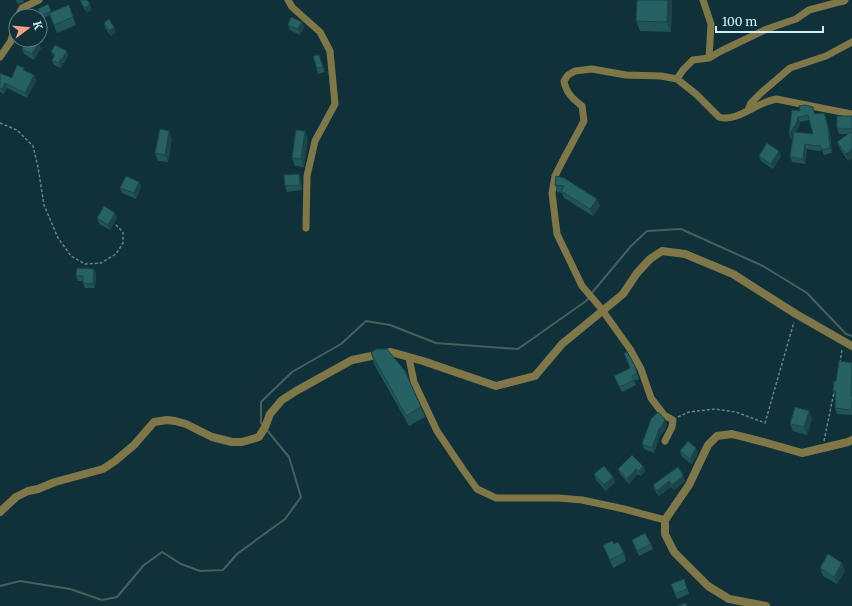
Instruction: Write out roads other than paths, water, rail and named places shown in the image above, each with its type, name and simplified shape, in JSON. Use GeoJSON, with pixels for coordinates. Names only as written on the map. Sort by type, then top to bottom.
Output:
{"type":"FeatureCollection","features":[{"type":"Feature","properties":{"kind":"street"},"geometry":{"type":"LineString","coordinates":[[22,8],[39,0]]}},
{"type":"Feature","properties":{"kind":"street"},"geometry":{"type":"LineString","coordinates":[[288,0],[292,7],[320,32],[330,51],[335,104],[315,141],[307,176],[306,228]]}},
{"type":"Feature","properties":{"kind":"street"},"geometry":{"type":"LineString","coordinates":[[703,0],[711,24],[709,58]]}},
{"type":"Feature","properties":{"kind":"street"},"geometry":{"type":"LineString","coordinates":[[678,79],[683,70],[693,60],[709,58],[768,29],[796,19],[809,10],[845,0]]}},
{"type":"Feature","properties":{"kind":"street"},"geometry":{"type":"LineString","coordinates":[[748,110],[751,103],[790,68],[826,56],[852,42]]}},
{"type":"Feature","properties":{"kind":"street"},"geometry":{"type":"LineString","coordinates":[[0,57],[8,45]]}},
{"type":"Feature","properties":{"kind":"street"},"geometry":{"type":"LineString","coordinates":[[665,441],[672,427],[673,420],[664,415],[651,398],[641,369],[630,349],[582,286],[557,234],[552,193],[555,176],[584,121],[582,106],[565,88],[564,81],[568,75],[575,71],[592,69],[626,75],[661,76],[678,79],[723,119],[737,116],[764,102],[776,99],[852,114]]}},
{"type":"Feature","properties":{"kind":"street"},"geometry":{"type":"LineString","coordinates":[[0,512],[16,497],[28,491],[103,469],[115,461],[134,444],[154,422],[167,420],[175,421],[186,424],[212,437],[232,442],[242,442],[259,437],[270,414],[282,400],[352,360],[391,352],[423,361],[496,386],[535,376],[562,344],[601,309],[623,294],[637,273],[650,259],[662,251],[685,254],[733,274],[796,314],[852,346]]}},
{"type":"Feature","properties":{"kind":"street"},"geometry":{"type":"LineString","coordinates":[[409,358],[414,382],[437,431],[477,489],[496,498],[558,498],[582,500],[665,520]]}},
{"type":"Feature","properties":{"kind":"street"},"geometry":{"type":"LineString","coordinates":[[766,606],[729,599],[708,586],[674,552],[665,534],[665,520],[689,485],[708,445],[717,436],[732,434],[802,453],[852,440]]}},
{"type":"Feature","properties":{"kind":"waterway"},"geometry":{"type":"LineString","coordinates":[[591,294],[631,246],[647,231],[681,229],[763,266],[807,293],[846,334],[852,336]]}},
{"type":"Feature","properties":{"kind":"waterway"},"geometry":{"type":"LineString","coordinates":[[263,425],[261,423],[261,402],[292,372],[341,344],[366,321],[390,325],[436,343],[518,349],[589,298]]}},
{"type":"Feature","properties":{"kind":"waterway"},"geometry":{"type":"LineString","coordinates":[[0,586],[20,581],[70,589],[102,600],[117,597],[144,565],[162,552],[181,564],[200,571],[223,570],[237,554],[285,519],[301,497],[289,457],[266,429]]}}]}
